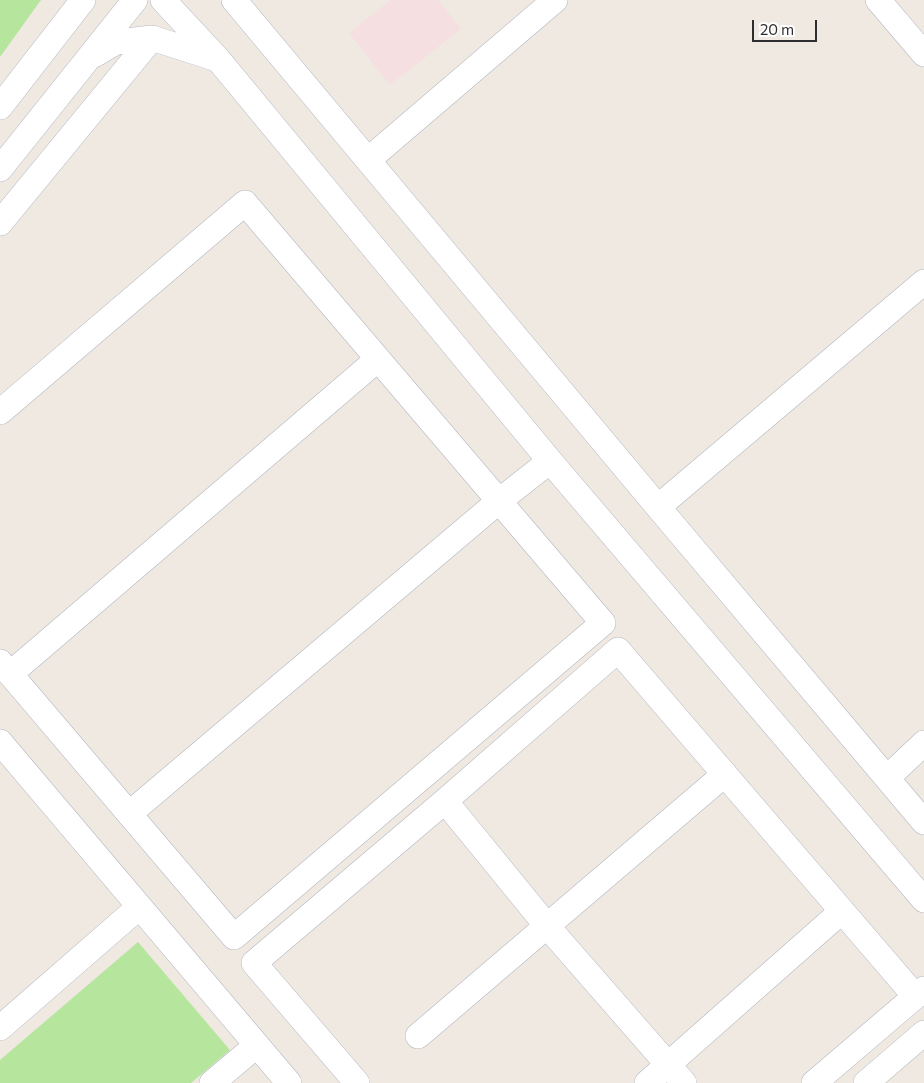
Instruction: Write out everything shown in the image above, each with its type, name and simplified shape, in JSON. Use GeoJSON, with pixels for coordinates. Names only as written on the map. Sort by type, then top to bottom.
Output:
{"type":"FeatureCollection","features":[{"type":"Feature","properties":{"kind":"street"},"geometry":{"type":"LineString","coordinates":[[0,107],[83,0]]}},
{"type":"Feature","properties":{"kind":"street"},"geometry":{"type":"LineString","coordinates":[[0,169],[135,0]]}},
{"type":"Feature","properties":{"kind":"street"},"geometry":{"type":"LineString","coordinates":[[163,0],[217,58],[550,461],[924,900]]}},
{"type":"Feature","properties":{"kind":"street"},"geometry":{"type":"LineString","coordinates":[[368,160],[555,0]]}},
{"type":"Feature","properties":{"kind":"street"},"geometry":{"type":"LineString","coordinates":[[878,0],[924,54]]}},
{"type":"Feature","properties":{"kind":"street"},"geometry":{"type":"LineString","coordinates":[[237,3],[924,822]]}},
{"type":"Feature","properties":{"kind":"street"},"geometry":{"type":"LineString","coordinates":[[86,60],[116,42],[152,38],[217,58]]}},
{"type":"Feature","properties":{"kind":"street"},"geometry":{"type":"LineString","coordinates":[[0,223],[152,38]]}},
{"type":"Feature","properties":{"kind":"street"},"geometry":{"type":"LineString","coordinates":[[0,412],[245,203],[378,359],[603,623],[234,937],[5,668],[378,359]]}},
{"type":"Feature","properties":{"kind":"street"},"geometry":{"type":"LineString","coordinates":[[658,507],[924,282]]}},
{"type":"Feature","properties":{"kind":"street"},"geometry":{"type":"LineString","coordinates":[[129,814],[499,501],[550,461]]}},
{"type":"Feature","properties":{"kind":"street"},"geometry":{"type":"LineString","coordinates":[[357,1083],[254,963],[445,801],[618,650],[842,911],[920,993],[814,1083]]}},
{"type":"Feature","properties":{"kind":"street"},"geometry":{"type":"LineString","coordinates":[[0,742],[289,1083]]}},
{"type":"Feature","properties":{"kind":"street"},"geometry":{"type":"LineString","coordinates":[[887,778],[924,743]]}},
{"type":"Feature","properties":{"kind":"street"},"geometry":{"type":"LineString","coordinates":[[418,1036],[725,774]]}},
{"type":"Feature","properties":{"kind":"street"},"geometry":{"type":"LineString","coordinates":[[445,801],[547,926],[676,1074]]}},
{"type":"Feature","properties":{"kind":"street"},"geometry":{"type":"LineString","coordinates":[[2,1024],[139,906]]}},
{"type":"Feature","properties":{"kind":"street"},"geometry":{"type":"LineString","coordinates":[[647,1083],[676,1074],[842,911]]}},
{"type":"Feature","properties":{"kind":"street"},"geometry":{"type":"LineString","coordinates":[[866,1083],[924,1033]]}},
{"type":"Feature","properties":{"kind":"street"},"geometry":{"type":"LineString","coordinates":[[212,1083],[257,1045]]}},
{"type":"Feature","properties":{"kind":"shaded area"},"geometry":{"type":"Polygon","coordinates":[[[391,0],[438,0],[461,29],[390,85],[349,33],[391,0]]]}},
{"type":"Feature","properties":{"kind":"green space"},"geometry":{"type":"Polygon","coordinates":[[[0,0],[41,0],[0,57],[0,0]]]}},
{"type":"Feature","properties":{"kind":"green space"},"geometry":{"type":"Polygon","coordinates":[[[138,942],[230,1050],[191,1083],[0,1083],[0,1060],[138,942]]]}}]}
